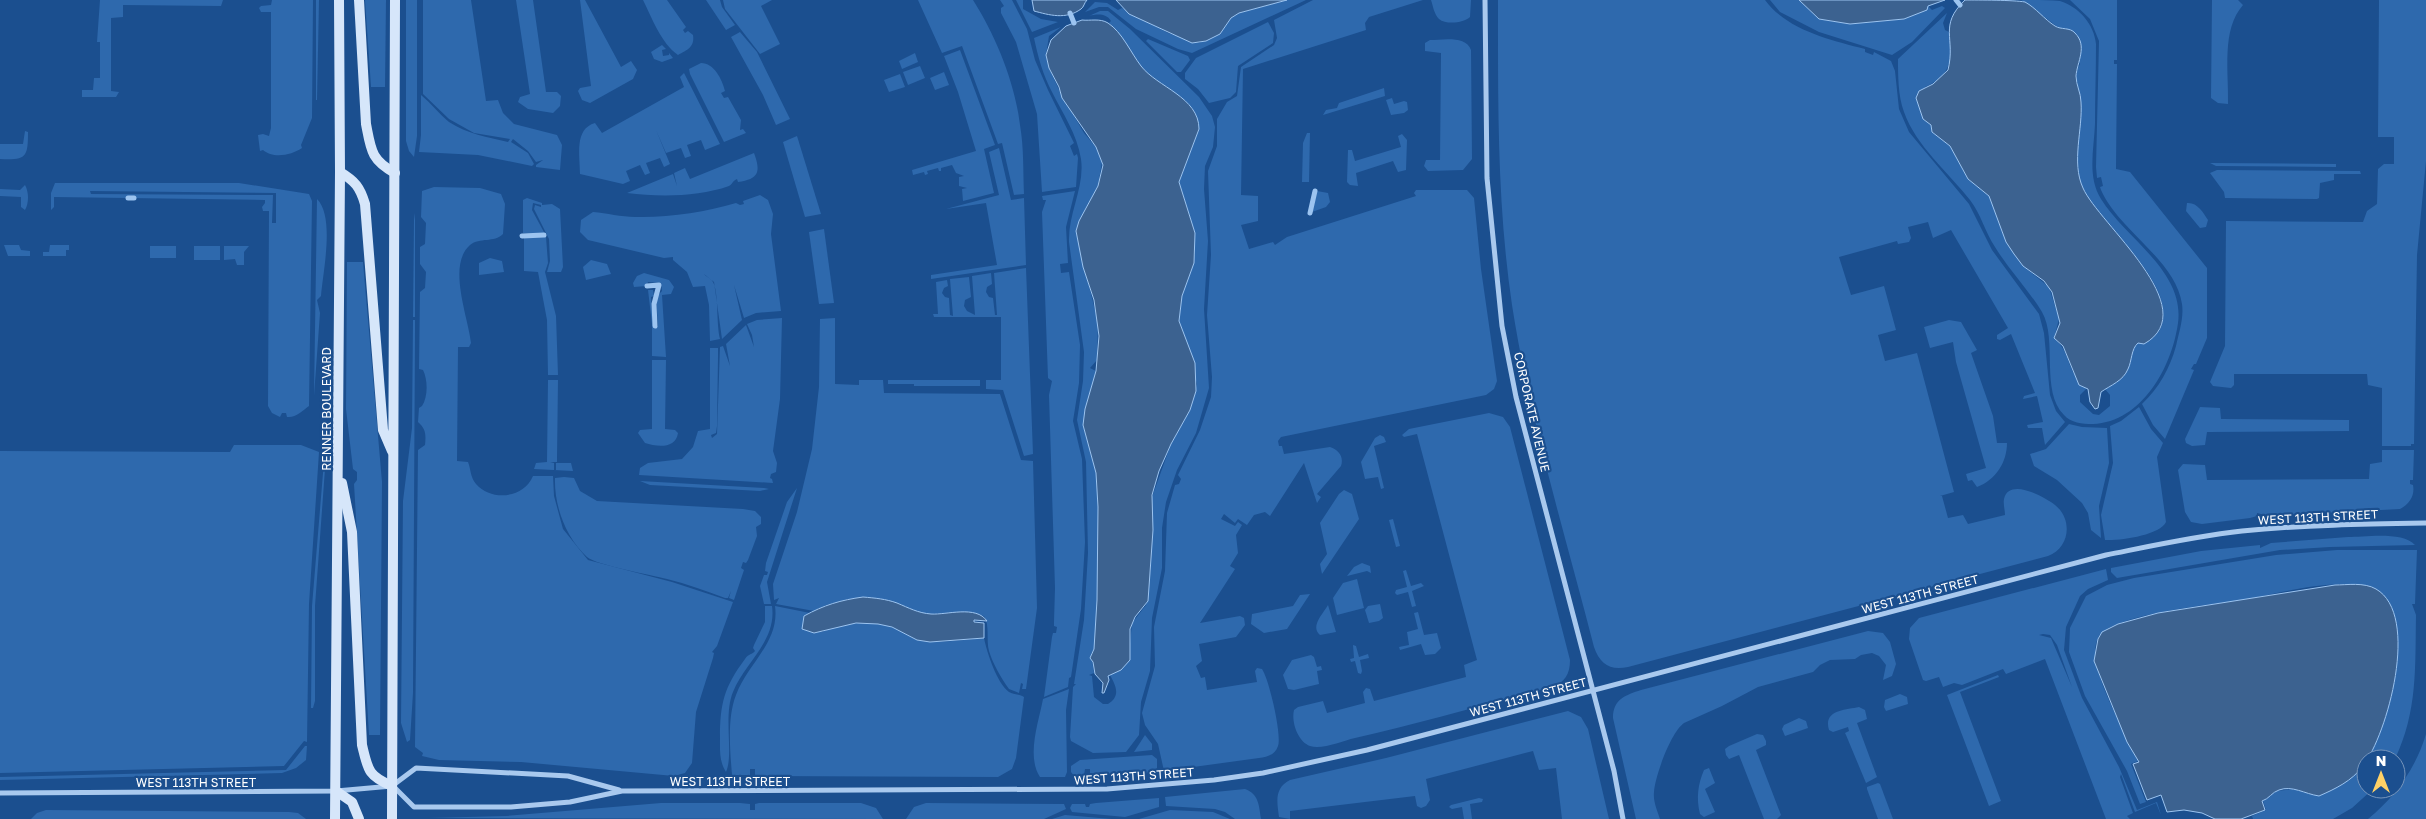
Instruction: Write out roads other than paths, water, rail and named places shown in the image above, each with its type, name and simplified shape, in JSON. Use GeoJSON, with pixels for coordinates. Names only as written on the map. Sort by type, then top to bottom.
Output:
{"type":"FeatureCollection","features":[{"type":"Feature","properties":{"kind":"main road","name":"RENNER BOULEVARD"},"geometry":{"type":"LineString","coordinates":[[335,819],[340,172],[339,0]]}},
{"type":"Feature","properties":{"kind":"main road"},"geometry":{"type":"LineString","coordinates":[[359,0],[366,124],[369,141],[379,164],[395,173]]}},
{"type":"Feature","properties":{"kind":"main road"},"geometry":{"type":"LineString","coordinates":[[392,819],[395,0]]}},
{"type":"Feature","properties":{"kind":"main road"},"geometry":{"type":"LineString","coordinates":[[340,172],[354,180],[361,189],[366,204],[383,430],[394,454]]}},
{"type":"Feature","properties":{"kind":"main road"},"geometry":{"type":"LineString","coordinates":[[338,461],[352,532],[362,745],[370,774],[376,779],[392,786]]}},
{"type":"Feature","properties":{"kind":"main road"},"geometry":{"type":"LineString","coordinates":[[336,792],[352,802],[359,819]]}},
{"type":"Feature","properties":{"kind":"street","name":"CORPORATE AVENUE"},"geometry":{"type":"LineString","coordinates":[[1484,0],[1487,178],[1502,326],[1516,397],[1614,771],[1623,819]]}},
{"type":"Feature","properties":{"kind":"street","name":"WEST 113TH STREET"},"geometry":{"type":"LineString","coordinates":[[392,786],[414,808],[511,807],[570,802],[622,791],[1067,790],[1204,780],[1304,764],[1592,691],[2085,560],[2141,548],[2240,532],[2287,527],[2426,523]]}},
{"type":"Feature","properties":{"kind":"street","name":"WEST 113TH STREET"},"geometry":{"type":"LineString","coordinates":[[0,793],[336,792],[392,786],[416,768],[568,776],[622,791]]}},
{"type":"Feature","properties":{"kind":"waterway"},"geometry":{"type":"LineString","coordinates":[[1956,0],[1960,5]]}},
{"type":"Feature","properties":{"kind":"waterway"},"geometry":{"type":"LineString","coordinates":[[1070,13],[1074,23]]}},
{"type":"Feature","properties":{"kind":"waterway"},"geometry":{"type":"LineString","coordinates":[[1310,213],[1315,191]]}},
{"type":"Feature","properties":{"kind":"waterway"},"geometry":{"type":"LineString","coordinates":[[128,198],[134,198]]}},
{"type":"Feature","properties":{"kind":"waterway"},"geometry":{"type":"LineString","coordinates":[[522,236],[544,235]]}},
{"type":"Feature","properties":{"kind":"waterway"},"geometry":{"type":"LineString","coordinates":[[647,286],[659,285],[654,304],[655,326]]}}]}
